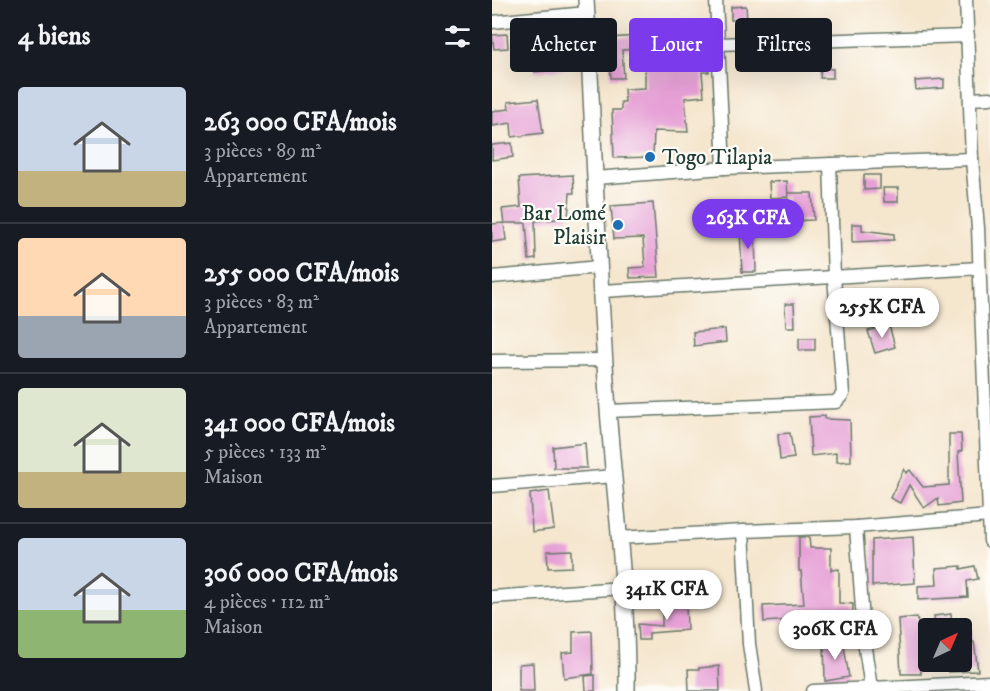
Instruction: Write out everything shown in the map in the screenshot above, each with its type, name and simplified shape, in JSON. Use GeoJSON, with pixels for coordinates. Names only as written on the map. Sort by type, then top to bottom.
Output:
{"type":"FeatureCollection","features":[{"type":"Feature","properties":{"kind":"street"},"geometry":{"type":"LineString","coordinates":[[716,0],[717,18]]}},
{"type":"Feature","properties":{"kind":"street"},"geometry":{"type":"LineString","coordinates":[[966,0],[972,159],[984,228],[979,268],[986,344],[990,541]]}},
{"type":"Feature","properties":{"kind":"street"},"geometry":{"type":"LineString","coordinates":[[492,22],[587,7],[599,267],[623,588],[627,691]]}},
{"type":"Feature","properties":{"kind":"street"},"geometry":{"type":"LineString","coordinates":[[723,44],[968,36]]}},
{"type":"Feature","properties":{"kind":"street"},"geometry":{"type":"LineString","coordinates":[[719,72],[724,168]]}},
{"type":"Feature","properties":{"kind":"street"},"geometry":{"type":"LineString","coordinates":[[970,99],[990,98]]}},
{"type":"Feature","properties":{"kind":"street"},"geometry":{"type":"LineString","coordinates":[[595,178],[724,168],[972,159]]}},
{"type":"Feature","properties":{"kind":"street"},"geometry":{"type":"LineString","coordinates":[[608,411],[836,402],[843,394],[834,277],[830,164]]}},
{"type":"Feature","properties":{"kind":"street"},"geometry":{"type":"LineString","coordinates":[[492,277],[599,267]]}},
{"type":"Feature","properties":{"kind":"street"},"geometry":{"type":"LineString","coordinates":[[602,291],[979,268]]}},
{"type":"Feature","properties":{"kind":"street"},"geometry":{"type":"LineString","coordinates":[[492,361],[605,360]]}},
{"type":"Feature","properties":{"kind":"street"},"geometry":{"type":"LineString","coordinates":[[492,486],[614,476]]}},
{"type":"Feature","properties":{"kind":"street"},"geometry":{"type":"LineString","coordinates":[[618,538],[856,527],[988,516]]}},
{"type":"Feature","properties":{"kind":"street"},"geometry":{"type":"LineString","coordinates":[[856,527],[865,648],[871,688]]}},
{"type":"Feature","properties":{"kind":"street"},"geometry":{"type":"LineString","coordinates":[[743,531],[749,644],[756,691]]}},
{"type":"Feature","properties":{"kind":"street"},"geometry":{"type":"LineString","coordinates":[[492,597],[623,588]]}},
{"type":"Feature","properties":{"kind":"street"},"geometry":{"type":"LineString","coordinates":[[822,691],[990,682]]}},
{"type":"Feature","properties":{"kind":"building"},"geometry":{"type":"Polygon","coordinates":[[[746,6],[747,18],[731,20],[731,7],[746,6]]]}},
{"type":"Feature","properties":{"kind":"building"},"geometry":{"type":"Polygon","coordinates":[[[507,34],[508,48],[494,49],[492,35],[507,34]]]}},
{"type":"Feature","properties":{"kind":"building"},"geometry":{"type":"Polygon","coordinates":[[[617,37],[629,37],[629,50],[622,50],[624,78],[611,78],[611,72],[617,72],[617,37]]]}},
{"type":"Feature","properties":{"kind":"building"},"geometry":{"type":"Polygon","coordinates":[[[833,69],[833,78],[820,78],[821,72],[832,72],[833,69]]]}},
{"type":"Feature","properties":{"kind":"building"},"geometry":{"type":"Polygon","coordinates":[[[645,72],[702,72],[704,96],[685,98],[688,132],[654,131],[653,157],[614,158],[612,110],[621,110],[621,102],[625,102],[624,89],[645,88],[645,72]]]}},
{"type":"Feature","properties":{"kind":"building"},"geometry":{"type":"Polygon","coordinates":[[[944,79],[944,88],[916,90],[915,81],[944,79]]]}},
{"type":"Feature","properties":{"kind":"building"},"geometry":{"type":"Polygon","coordinates":[[[538,99],[543,133],[512,137],[511,123],[492,126],[492,111],[509,109],[508,102],[538,99]]]}},
{"type":"Feature","properties":{"kind":"building"},"geometry":{"type":"Polygon","coordinates":[[[512,143],[513,157],[492,160],[492,145],[512,143]]]}},
{"type":"Feature","properties":{"kind":"building"},"geometry":{"type":"Polygon","coordinates":[[[573,175],[574,193],[570,193],[568,218],[535,221],[536,259],[529,260],[526,223],[504,223],[502,209],[521,207],[519,178],[573,175]]]}},
{"type":"Feature","properties":{"kind":"building"},"geometry":{"type":"Polygon","coordinates":[[[864,175],[880,175],[880,189],[864,190],[864,175]]]}},
{"type":"Feature","properties":{"kind":"building"},"geometry":{"type":"Polygon","coordinates":[[[787,181],[788,197],[770,198],[769,182],[787,181]]]}},
{"type":"Feature","properties":{"kind":"building"},"geometry":{"type":"Polygon","coordinates":[[[883,188],[898,188],[898,202],[884,202],[883,188]]]}},
{"type":"Feature","properties":{"kind":"building"},"geometry":{"type":"Polygon","coordinates":[[[788,193],[812,193],[814,220],[788,221],[788,193]]]}},
{"type":"Feature","properties":{"kind":"building"},"geometry":{"type":"Polygon","coordinates":[[[653,203],[659,277],[630,278],[629,268],[645,267],[643,238],[614,239],[611,206],[653,203]]]}},
{"type":"Feature","properties":{"kind":"building"},"geometry":{"type":"Polygon","coordinates":[[[504,223],[506,240],[492,242],[492,224],[504,223]]]}},
{"type":"Feature","properties":{"kind":"building"},"geometry":{"type":"Polygon","coordinates":[[[852,224],[862,224],[862,230],[894,234],[894,240],[852,242],[852,224]]]}},
{"type":"Feature","properties":{"kind":"building"},"geometry":{"type":"Polygon","coordinates":[[[740,229],[755,229],[756,272],[742,272],[740,229]]]}},
{"type":"Feature","properties":{"kind":"building"},"geometry":{"type":"Polygon","coordinates":[[[785,304],[794,304],[795,327],[786,327],[785,304]]]}},
{"type":"Feature","properties":{"kind":"building"},"geometry":{"type":"Polygon","coordinates":[[[889,325],[895,347],[875,353],[868,331],[889,325]]]}},
{"type":"Feature","properties":{"kind":"building"},"geometry":{"type":"Polygon","coordinates":[[[725,329],[726,342],[694,346],[693,332],[725,329]]]}},
{"type":"Feature","properties":{"kind":"building"},"geometry":{"type":"Polygon","coordinates":[[[799,338],[815,338],[815,350],[799,350],[799,338]]]}},
{"type":"Feature","properties":{"kind":"building"},"geometry":{"type":"Polygon","coordinates":[[[825,416],[825,419],[850,420],[851,461],[836,462],[836,453],[811,456],[809,417],[825,416]]]}},
{"type":"Feature","properties":{"kind":"building"},"geometry":{"type":"Polygon","coordinates":[[[790,433],[794,458],[780,460],[778,434],[790,433]]]}},
{"type":"Feature","properties":{"kind":"building"},"geometry":{"type":"Polygon","coordinates":[[[949,434],[961,434],[962,451],[958,452],[961,503],[939,506],[938,498],[924,508],[909,485],[900,503],[890,498],[904,469],[906,473],[910,470],[923,487],[949,485],[949,434]]]}},
{"type":"Feature","properties":{"kind":"building"},"geometry":{"type":"Polygon","coordinates":[[[585,443],[587,468],[554,468],[553,447],[585,443]]]}},
{"type":"Feature","properties":{"kind":"building"},"geometry":{"type":"Polygon","coordinates":[[[549,491],[554,529],[532,532],[530,494],[549,491]]]}},
{"type":"Feature","properties":{"kind":"building"},"geometry":{"type":"Polygon","coordinates":[[[799,537],[809,537],[810,548],[831,548],[831,570],[839,569],[839,603],[853,604],[852,619],[825,617],[827,634],[806,636],[805,619],[764,622],[763,606],[804,604],[801,571],[799,571],[799,537]]]}},
{"type":"Feature","properties":{"kind":"building"},"geometry":{"type":"Polygon","coordinates":[[[913,537],[915,583],[872,586],[872,540],[913,537]]]}},
{"type":"Feature","properties":{"kind":"building"},"geometry":{"type":"Polygon","coordinates":[[[572,550],[572,567],[548,568],[547,551],[572,550]]]}},
{"type":"Feature","properties":{"kind":"building"},"geometry":{"type":"Polygon","coordinates":[[[961,566],[961,569],[975,566],[978,579],[967,581],[968,597],[918,600],[918,586],[937,585],[936,568],[961,566]]]}},
{"type":"Feature","properties":{"kind":"building"},"geometry":{"type":"Polygon","coordinates":[[[686,602],[687,630],[649,633],[649,640],[639,640],[638,624],[662,626],[662,604],[686,602]]]}},
{"type":"Feature","properties":{"kind":"building"},"geometry":{"type":"Polygon","coordinates":[[[951,614],[951,618],[934,618],[934,616],[951,614]]]}},
{"type":"Feature","properties":{"kind":"building"},"geometry":{"type":"Polygon","coordinates":[[[917,617],[918,672],[921,674],[901,674],[898,619],[917,617]]]}},
{"type":"Feature","properties":{"kind":"building"},"geometry":{"type":"Polygon","coordinates":[[[592,631],[593,674],[564,678],[562,653],[573,652],[573,632],[592,631]]]}},
{"type":"Feature","properties":{"kind":"building"},"geometry":{"type":"Polygon","coordinates":[[[843,640],[849,677],[825,681],[824,642],[843,640]]]}},
{"type":"Feature","properties":{"kind":"building"},"geometry":{"type":"Polygon","coordinates":[[[972,642],[974,642],[978,671],[972,671],[972,642]]]}},
{"type":"Feature","properties":{"kind":"building"},"geometry":{"type":"Polygon","coordinates":[[[533,663],[534,691],[519,691],[519,664],[533,663]]]}},
{"type":"Feature","properties":{"kind":"building"},"geometry":{"type":"Polygon","coordinates":[[[719,666],[720,691],[689,691],[688,669],[719,666]]]}},
{"type":"Feature","properties":{"kind":"building"},"geometry":{"type":"Polygon","coordinates":[[[595,675],[595,691],[586,691],[585,676],[595,675]]]}},
{"type":"Feature","properties":{"kind":"place","name":"Togo Tilapia"},"geometry":{"type":"Point","coordinates":[650,157]}},
{"type":"Feature","properties":{"kind":"place","name":"Bar Lomé Plaisir"},"geometry":{"type":"Point","coordinates":[618,225]}}]}
